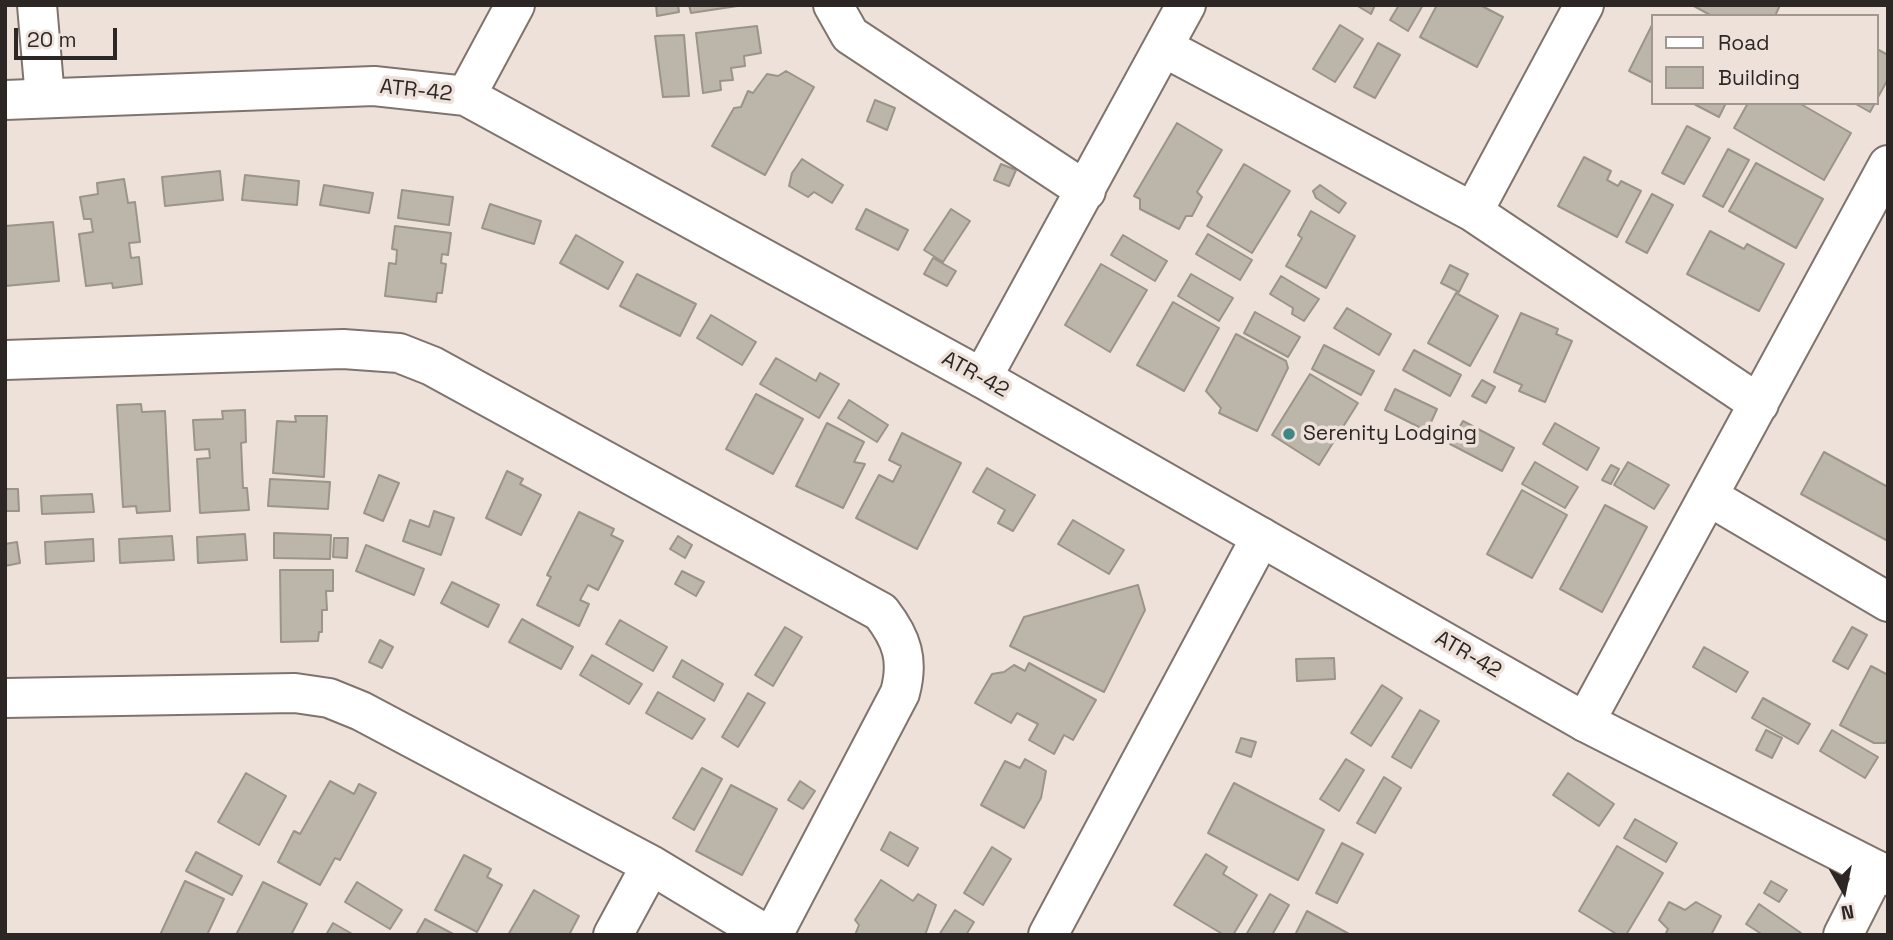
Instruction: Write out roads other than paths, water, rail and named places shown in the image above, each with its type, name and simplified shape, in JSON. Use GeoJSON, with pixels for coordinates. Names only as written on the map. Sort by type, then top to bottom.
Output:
{"type":"FeatureCollection","features":[{"type":"Feature","properties":{"kind":"street"},"geometry":{"type":"LineString","coordinates":[[37,5],[44,98]]}},
{"type":"Feature","properties":{"kind":"street"},"geometry":{"type":"LineString","coordinates":[[466,96],[515,5]]}},
{"type":"Feature","properties":{"kind":"street"},"geometry":{"type":"LineString","coordinates":[[833,5],[850,35],[1086,191]]}},
{"type":"Feature","properties":{"kind":"street"},"geometry":{"type":"LineString","coordinates":[[982,378],[1186,5]]}},
{"type":"Feature","properties":{"kind":"street"},"geometry":{"type":"LineString","coordinates":[[1473,212],[1584,5]]}},
{"type":"Feature","properties":{"kind":"street"},"geometry":{"type":"LineString","coordinates":[[1163,47],[1473,212],[1759,404]]}},
{"type":"Feature","properties":{"kind":"street","name":"ATR-42"},"geometry":{"type":"LineString","coordinates":[[5,100],[374,86],[466,96],[982,378],[1586,722],[1882,873]]}},
{"type":"Feature","properties":{"kind":"street"},"geometry":{"type":"LineString","coordinates":[[1586,722],[1888,165]]}},
{"type":"Feature","properties":{"kind":"street"},"geometry":{"type":"LineString","coordinates":[[5,360],[343,349],[399,353],[432,366],[881,612],[895,630],[902,648],[906,673],[900,693],[773,935]]}},
{"type":"Feature","properties":{"kind":"street"},"geometry":{"type":"LineString","coordinates":[[1708,496],[1888,602]]}},
{"type":"Feature","properties":{"kind":"street"},"geometry":{"type":"LineString","coordinates":[[1048,935],[1261,537]]}},
{"type":"Feature","properties":{"kind":"street"},"geometry":{"type":"LineString","coordinates":[[5,698],[295,693],[329,698],[361,711],[651,865],[767,935]]}},
{"type":"Feature","properties":{"kind":"street"},"geometry":{"type":"LineString","coordinates":[[613,935],[651,865]]}},
{"type":"Feature","properties":{"kind":"street"},"geometry":{"type":"LineString","coordinates":[[1843,935],[1882,873]]}},
{"type":"Feature","properties":{"kind":"place","name":"Serenity Lodging"},"geometry":{"type":"Point","coordinates":[1289,434]}}]}
